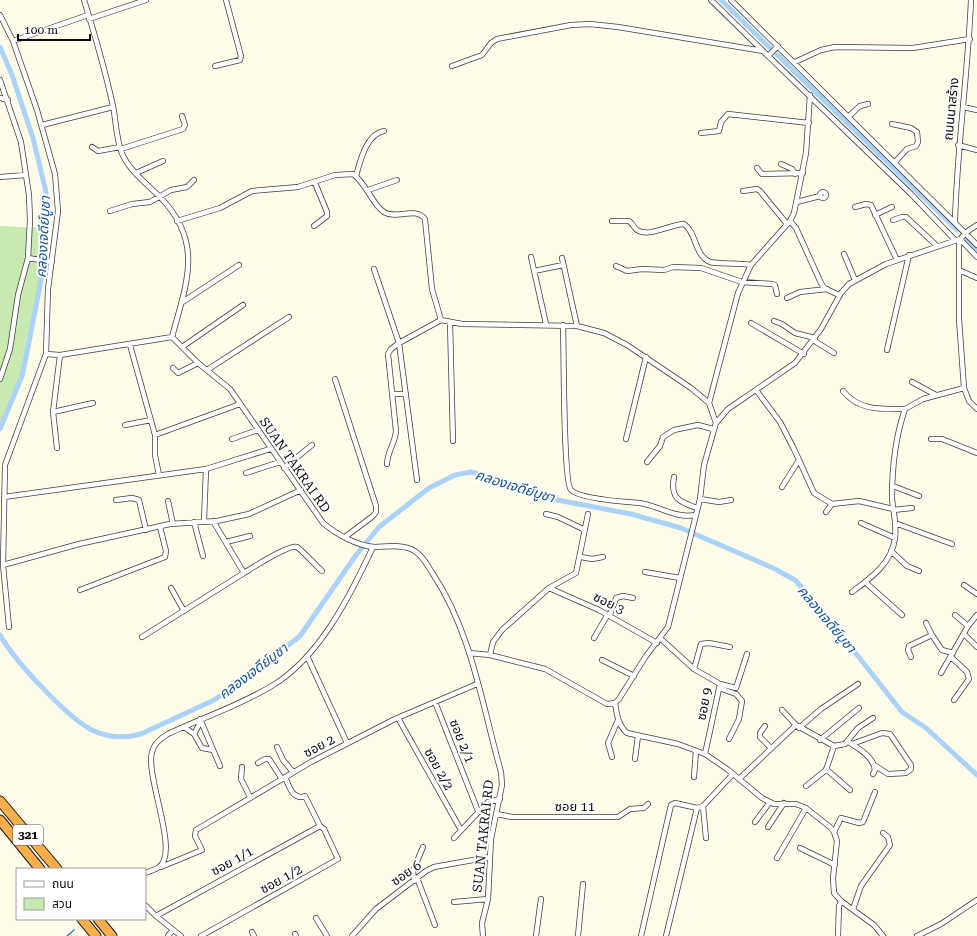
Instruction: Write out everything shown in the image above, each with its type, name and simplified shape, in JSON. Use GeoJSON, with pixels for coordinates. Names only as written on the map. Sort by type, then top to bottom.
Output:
{"type":"FeatureCollection","features":[{"type":"Feature","properties":{"kind":"highway","name":"321"},"geometry":{"type":"LineString","coordinates":[[0,801],[55,868]]}},
{"type":"Feature","properties":{"kind":"highway","name":"321"},"geometry":{"type":"LineString","coordinates":[[0,820],[39,868]]}},
{"type":"Feature","properties":{"kind":"highway"},"geometry":{"type":"LineString","coordinates":[[83,920],[96,936]]}},
{"type":"Feature","properties":{"kind":"highway"},"geometry":{"type":"LineString","coordinates":[[99,920],[112,936]]}},
{"type":"Feature","properties":{"kind":"street"},"geometry":{"type":"LineString","coordinates":[[46,354],[60,355],[130,345],[172,337],[181,303],[189,261],[186,242],[177,221],[159,197],[126,161],[120,148],[113,107],[84,0]]}},
{"type":"Feature","properties":{"kind":"street"},"geometry":{"type":"LineString","coordinates":[[13,41],[146,0]]}},
{"type":"Feature","properties":{"kind":"street"},"geometry":{"type":"LineString","coordinates":[[214,66],[236,61],[241,58],[226,0]]}},
{"type":"Feature","properties":{"kind":"street"},"geometry":{"type":"LineString","coordinates":[[711,0],[763,51]]}},
{"type":"Feature","properties":{"kind":"street"},"geometry":{"type":"LineString","coordinates":[[731,0],[777,48],[795,62],[955,221],[977,245]]}},
{"type":"Feature","properties":{"kind":"street","name":"ถนนนาสร้าง"},"geometry":{"type":"LineString","coordinates":[[955,221],[958,145],[970,39],[971,0]]}},
{"type":"Feature","properties":{"kind":"street"},"geometry":{"type":"LineString","coordinates":[[0,15],[13,41],[42,125],[55,174],[58,212],[50,262],[46,354],[2,465],[4,497],[4,564],[9,627]]}},
{"type":"Feature","properties":{"kind":"street"},"geometry":{"type":"LineString","coordinates":[[452,66],[482,55],[491,43],[497,39],[580,24],[618,26],[763,51],[770,54],[957,240],[977,257]]}},
{"type":"Feature","properties":{"kind":"street"},"geometry":{"type":"LineString","coordinates":[[795,62],[821,50],[835,47],[913,48],[970,39]]}},
{"type":"Feature","properties":{"kind":"street"},"geometry":{"type":"LineString","coordinates":[[770,54],[777,48]]}},
{"type":"Feature","properties":{"kind":"street"},"geometry":{"type":"LineString","coordinates":[[0,80],[21,142],[30,220],[28,258],[18,295],[10,349],[0,379]]}},
{"type":"Feature","properties":{"kind":"street"},"geometry":{"type":"LineString","coordinates":[[709,403],[734,306],[742,282],[750,265],[789,223],[797,202],[803,173],[809,123],[810,95]]}},
{"type":"Feature","properties":{"kind":"street"},"geometry":{"type":"LineString","coordinates":[[0,98],[8,100]]}},
{"type":"Feature","properties":{"kind":"street"},"geometry":{"type":"LineString","coordinates":[[849,116],[860,106],[868,104]]}},
{"type":"Feature","properties":{"kind":"street"},"geometry":{"type":"LineString","coordinates":[[42,125],[113,107]]}},
{"type":"Feature","properties":{"kind":"street"},"geometry":{"type":"LineString","coordinates":[[963,107],[977,110]]}},
{"type":"Feature","properties":{"kind":"street"},"geometry":{"type":"LineString","coordinates":[[701,133],[719,131],[721,122],[728,114],[809,123]]}},
{"type":"Feature","properties":{"kind":"street"},"geometry":{"type":"LineString","coordinates":[[92,147],[98,151],[120,148],[183,129],[185,125],[182,116]]}},
{"type":"Feature","properties":{"kind":"street"},"geometry":{"type":"LineString","coordinates":[[892,124],[910,128],[917,132],[918,136],[916,146],[907,149],[895,162]]}},
{"type":"Feature","properties":{"kind":"street"},"geometry":{"type":"LineString","coordinates":[[356,176],[365,149],[377,134],[384,131]]}},
{"type":"Feature","properties":{"kind":"street"},"geometry":{"type":"LineString","coordinates":[[958,145],[977,150]]}},
{"type":"Feature","properties":{"kind":"street"},"geometry":{"type":"LineString","coordinates":[[136,173],[163,161]]}},
{"type":"Feature","properties":{"kind":"street"},"geometry":{"type":"LineString","coordinates":[[781,164],[792,169],[795,174]]}},
{"type":"Feature","properties":{"kind":"street"},"geometry":{"type":"LineString","coordinates":[[757,168],[762,174],[803,173]]}},
{"type":"Feature","properties":{"kind":"street"},"geometry":{"type":"LineString","coordinates":[[177,221],[220,208],[252,191],[276,190],[314,183],[345,174],[353,174],[368,190],[383,212],[389,215],[416,213],[422,215],[425,219],[432,289],[441,320]]}},
{"type":"Feature","properties":{"kind":"street"},"geometry":{"type":"LineString","coordinates":[[0,177],[26,175]]}},
{"type":"Feature","properties":{"kind":"street"},"geometry":{"type":"LineString","coordinates":[[110,211],[132,204],[150,202],[171,190],[187,187],[194,180]]}},
{"type":"Feature","properties":{"kind":"street"},"geometry":{"type":"LineString","coordinates":[[368,190],[397,180]]}},
{"type":"Feature","properties":{"kind":"street"},"geometry":{"type":"LineString","coordinates":[[314,183],[327,212],[327,216],[314,226]]}},
{"type":"Feature","properties":{"kind":"street"},"geometry":{"type":"LineString","coordinates":[[743,191],[757,189],[760,191],[789,223],[796,228],[817,276],[827,289],[840,295]]}},
{"type":"Feature","properties":{"kind":"street"},"geometry":{"type":"LineString","coordinates":[[797,202],[820,196]]}},
{"type":"Feature","properties":{"kind":"street"},"geometry":{"type":"LineString","coordinates":[[855,207],[869,203],[897,260]]}},
{"type":"Feature","properties":{"kind":"street"},"geometry":{"type":"LineString","coordinates":[[875,215],[892,207]]}},
{"type":"Feature","properties":{"kind":"street"},"geometry":{"type":"LineString","coordinates":[[893,220],[902,216],[906,217],[937,246]]}},
{"type":"Feature","properties":{"kind":"street"},"geometry":{"type":"LineString","coordinates":[[612,221],[629,221],[636,230],[643,232],[657,231],[676,224],[684,224],[692,232],[701,254],[708,261],[750,265]]}},
{"type":"Feature","properties":{"kind":"street"},"geometry":{"type":"LineString","coordinates":[[469,653],[490,655],[545,669],[607,704],[615,703],[619,700],[668,627],[700,499],[704,464],[716,423],[728,409],[795,363],[804,354],[840,295],[856,280],[909,255],[957,240],[977,225]]}},
{"type":"Feature","properties":{"kind":"street"},"geometry":{"type":"LineString","coordinates":[[957,240],[959,270],[959,319],[964,388],[969,401],[977,409]]}},
{"type":"Feature","properties":{"kind":"street"},"geometry":{"type":"LineString","coordinates":[[844,254],[856,280]]}},
{"type":"Feature","properties":{"kind":"street"},"geometry":{"type":"LineString","coordinates":[[887,350],[909,255]]}},
{"type":"Feature","properties":{"kind":"street"},"geometry":{"type":"LineString","coordinates":[[531,257],[546,324]]}},
{"type":"Feature","properties":{"kind":"street"},"geometry":{"type":"LineString","coordinates":[[28,258],[50,262]]}},
{"type":"Feature","properties":{"kind":"street"},"geometry":{"type":"LineString","coordinates":[[562,258],[577,326]]}},
{"type":"Feature","properties":{"kind":"street"},"geometry":{"type":"LineString","coordinates":[[181,303],[239,265]]}},
{"type":"Feature","properties":{"kind":"street"},"geometry":{"type":"LineString","coordinates":[[534,270],[563,265]]}},
{"type":"Feature","properties":{"kind":"street"},"geometry":{"type":"LineString","coordinates":[[616,266],[627,271],[642,269],[664,270],[673,267],[701,268],[742,282],[775,285],[777,294]]}},
{"type":"Feature","properties":{"kind":"street"},"geometry":{"type":"LineString","coordinates":[[374,269],[399,343],[416,480]]}},
{"type":"Feature","properties":{"kind":"street"},"geometry":{"type":"LineString","coordinates":[[959,270],[977,278]]}},
{"type":"Feature","properties":{"kind":"street"},"geometry":{"type":"LineString","coordinates":[[787,298],[800,292],[827,289]]}},
{"type":"Feature","properties":{"kind":"street"},"geometry":{"type":"LineString","coordinates":[[182,347],[243,305]]}},
{"type":"Feature","properties":{"kind":"street"},"geometry":{"type":"LineString","coordinates":[[207,370],[289,317]]}},
{"type":"Feature","properties":{"kind":"street"},"geometry":{"type":"LineString","coordinates":[[388,464],[388,455],[396,441],[388,354],[391,349],[399,343],[441,320],[450,322],[577,326],[604,333],[646,357],[691,388],[709,403],[716,423]]}},
{"type":"Feature","properties":{"kind":"street"},"geometry":{"type":"LineString","coordinates":[[774,321],[782,324],[795,333],[814,339],[834,353]]}},
{"type":"Feature","properties":{"kind":"street"},"geometry":{"type":"LineString","coordinates":[[450,322],[453,441]]}},
{"type":"Feature","properties":{"kind":"street"},"geometry":{"type":"LineString","coordinates":[[751,323],[804,354]]}},
{"type":"Feature","properties":{"kind":"street"},"geometry":{"type":"LineString","coordinates":[[563,325],[568,485],[570,489],[575,493],[586,496],[624,503],[641,504],[681,516],[695,515]]}},
{"type":"Feature","properties":{"kind":"street","name":"SUAN TAKRAI RD"},"geometry":{"type":"LineString","coordinates":[[172,337],[198,363],[230,389],[270,449],[301,490],[323,523],[355,542],[373,547],[410,549],[424,559],[450,601],[469,653],[501,772],[502,785],[500,799],[491,839],[488,899],[482,923],[483,936]]}},
{"type":"Feature","properties":{"kind":"street"},"geometry":{"type":"LineString","coordinates":[[130,345],[155,435],[155,455],[159,475]]}},
{"type":"Feature","properties":{"kind":"street"},"geometry":{"type":"LineString","coordinates":[[57,448],[53,412],[60,355]]}},
{"type":"Feature","properties":{"kind":"street"},"geometry":{"type":"LineString","coordinates":[[626,439],[646,357]]}},
{"type":"Feature","properties":{"kind":"street"},"geometry":{"type":"LineString","coordinates":[[173,368],[178,373],[198,363]]}},
{"type":"Feature","properties":{"kind":"street"},"geometry":{"type":"LineString","coordinates":[[335,379],[376,506],[376,512],[373,516],[345,537]]}},
{"type":"Feature","properties":{"kind":"street"},"geometry":{"type":"LineString","coordinates":[[912,382],[936,395]]}},
{"type":"Feature","properties":{"kind":"street"},"geometry":{"type":"LineString","coordinates":[[843,391],[856,404],[884,409],[905,409],[936,395],[964,388]]}},
{"type":"Feature","properties":{"kind":"street"},"geometry":{"type":"LineString","coordinates":[[756,390],[780,422],[814,494],[832,504],[859,500],[893,510],[912,508]]}},
{"type":"Feature","properties":{"kind":"street"},"geometry":{"type":"LineString","coordinates":[[392,394],[406,394]]}},
{"type":"Feature","properties":{"kind":"street"},"geometry":{"type":"LineString","coordinates":[[53,412],[94,403]]}},
{"type":"Feature","properties":{"kind":"street"},"geometry":{"type":"LineString","coordinates":[[155,435],[240,404]]}},
{"type":"Feature","properties":{"kind":"street"},"geometry":{"type":"LineString","coordinates":[[852,592],[882,566],[891,551],[895,538],[893,486],[896,445],[905,409]]}},
{"type":"Feature","properties":{"kind":"street"},"geometry":{"type":"LineString","coordinates":[[124,425],[151,420]]}},
{"type":"Feature","properties":{"kind":"street"},"geometry":{"type":"LineString","coordinates":[[647,462],[660,446],[663,437],[674,430],[698,425],[713,429]]}},
{"type":"Feature","properties":{"kind":"street"},"geometry":{"type":"LineString","coordinates":[[232,439],[258,430]]}},
{"type":"Feature","properties":{"kind":"street"},"geometry":{"type":"LineString","coordinates":[[931,439],[942,439],[977,453]]}},
{"type":"Feature","properties":{"kind":"street"},"geometry":{"type":"LineString","coordinates":[[284,468],[312,445]]}},
{"type":"Feature","properties":{"kind":"street"},"geometry":{"type":"LineString","coordinates":[[4,497],[206,469],[270,449]]}},
{"type":"Feature","properties":{"kind":"street"},"geometry":{"type":"LineString","coordinates":[[782,487],[799,460]]}},
{"type":"Feature","properties":{"kind":"street"},"geometry":{"type":"LineString","coordinates":[[246,473],[280,462]]}},
{"type":"Feature","properties":{"kind":"street"},"geometry":{"type":"LineString","coordinates":[[204,522],[206,469]]}},
{"type":"Feature","properties":{"kind":"street"},"geometry":{"type":"LineString","coordinates":[[674,477],[672,488],[675,496],[685,504],[697,508]]}},
{"type":"Feature","properties":{"kind":"street"},"geometry":{"type":"LineString","coordinates":[[893,486],[918,496]]}},
{"type":"Feature","properties":{"kind":"street"},"geometry":{"type":"LineString","coordinates":[[4,564],[79,544],[172,524],[213,521],[249,514],[301,490]]}},
{"type":"Feature","properties":{"kind":"street"},"geometry":{"type":"LineString","coordinates":[[116,500],[132,498],[139,500],[146,530]]}},
{"type":"Feature","properties":{"kind":"street"},"geometry":{"type":"LineString","coordinates":[[700,499],[719,502],[731,500]]}},
{"type":"Feature","properties":{"kind":"street"},"geometry":{"type":"LineString","coordinates":[[168,501],[172,524]]}},
{"type":"Feature","properties":{"kind":"street"},"geometry":{"type":"LineString","coordinates":[[826,512],[832,504]]}},
{"type":"Feature","properties":{"kind":"street"},"geometry":{"type":"LineString","coordinates":[[546,514],[558,517],[585,530]]}},
{"type":"Feature","properties":{"kind":"street"},"geometry":{"type":"LineString","coordinates":[[490,655],[493,642],[502,630],[549,588],[576,573],[581,557],[588,514]]}},
{"type":"Feature","properties":{"kind":"street"},"geometry":{"type":"LineString","coordinates":[[213,521],[244,573]]}},
{"type":"Feature","properties":{"kind":"street"},"geometry":{"type":"LineString","coordinates":[[194,522],[203,556]]}},
{"type":"Feature","properties":{"kind":"street"},"geometry":{"type":"LineString","coordinates":[[861,523],[895,538]]}},
{"type":"Feature","properties":{"kind":"street"},"geometry":{"type":"LineString","coordinates":[[895,523],[952,544]]}},
{"type":"Feature","properties":{"kind":"street"},"geometry":{"type":"LineString","coordinates":[[80,590],[165,557],[166,551],[160,527]]}},
{"type":"Feature","properties":{"kind":"street"},"geometry":{"type":"LineString","coordinates":[[226,542],[250,536]]}},
{"type":"Feature","properties":{"kind":"street"},"geometry":{"type":"LineString","coordinates":[[142,637],[244,573],[276,554],[292,547],[299,549],[322,571]]}},
{"type":"Feature","properties":{"kind":"street"},"geometry":{"type":"LineString","coordinates":[[146,872],[159,868],[166,856],[166,838],[151,756],[152,750],[162,738],[270,687],[292,671],[307,656],[338,614],[358,579],[373,547]]}},
{"type":"Feature","properties":{"kind":"street"},"geometry":{"type":"LineString","coordinates":[[891,551],[907,566],[919,570]]}},
{"type":"Feature","properties":{"kind":"street"},"geometry":{"type":"LineString","coordinates":[[581,557],[592,559],[603,557]]}},
{"type":"Feature","properties":{"kind":"street"},"geometry":{"type":"LineString","coordinates":[[645,572],[680,578]]}},
{"type":"Feature","properties":{"kind":"street"},"geometry":{"type":"LineString","coordinates":[[865,582],[902,615]]}},
{"type":"Feature","properties":{"kind":"street"},"geometry":{"type":"LineString","coordinates":[[964,584],[977,594]]}},
{"type":"Feature","properties":{"kind":"street"},"geometry":{"type":"LineString","coordinates":[[171,588],[184,610]]}},
{"type":"Feature","properties":{"kind":"street","name":"ซอย 3"},"geometry":{"type":"LineString","coordinates":[[549,588],[609,615],[657,643]]}},
{"type":"Feature","properties":{"kind":"street"},"geometry":{"type":"LineString","coordinates":[[594,638],[609,615],[616,598],[623,596],[633,598]]}},
{"type":"Feature","properties":{"kind":"street"},"geometry":{"type":"LineString","coordinates":[[955,614],[968,626]]}},
{"type":"Feature","properties":{"kind":"street"},"geometry":{"type":"LineString","coordinates":[[941,673],[968,626],[977,615]]}},
{"type":"Feature","properties":{"kind":"street"},"geometry":{"type":"LineString","coordinates":[[926,623],[942,650],[952,655],[967,672],[969,679],[954,700]]}},
{"type":"Feature","properties":{"kind":"street"},"geometry":{"type":"LineString","coordinates":[[964,634],[977,647]]}},
{"type":"Feature","properties":{"kind":"street"},"geometry":{"type":"LineString","coordinates":[[911,657],[908,650],[909,646],[932,635]]}},
{"type":"Feature","properties":{"kind":"street","name":"ซอย 9"},"geometry":{"type":"LineString","coordinates":[[661,639],[694,669],[720,686],[705,754]]}},
{"type":"Feature","properties":{"kind":"street"},"geometry":{"type":"LineString","coordinates":[[694,669],[701,644],[709,643],[730,647]]}},
{"type":"Feature","properties":{"kind":"street"},"geometry":{"type":"LineString","coordinates":[[720,686],[736,688],[747,654]]}},
{"type":"Feature","properties":{"kind":"street"},"geometry":{"type":"LineString","coordinates":[[307,656],[347,743]]}},
{"type":"Feature","properties":{"kind":"street"},"geometry":{"type":"LineString","coordinates":[[602,660],[634,676]]}},
{"type":"Feature","properties":{"kind":"street","name":"ซอย 2"},"geometry":{"type":"LineString","coordinates":[[159,868],[202,850],[195,836],[196,830],[293,772],[398,718],[478,684]]}},
{"type":"Feature","properties":{"kind":"street"},"geometry":{"type":"LineString","coordinates":[[739,779],[771,748],[821,709],[858,684]]}},
{"type":"Feature","properties":{"kind":"street"},"geometry":{"type":"LineString","coordinates":[[720,686],[741,697],[742,701],[739,719],[729,739]]}},
{"type":"Feature","properties":{"kind":"street","name":"ซอย 2/1"},"geometry":{"type":"LineString","coordinates":[[435,702],[478,811]]}},
{"type":"Feature","properties":{"kind":"street"},"geometry":{"type":"LineString","coordinates":[[615,703],[618,720],[622,728],[627,733],[678,744],[705,754],[733,774],[762,798],[770,802],[796,804],[806,808],[834,832],[837,841],[833,889],[841,901],[874,925],[883,936]]}},
{"type":"Feature","properties":{"kind":"street"},"geometry":{"type":"LineString","coordinates":[[820,740],[859,708]]}},
{"type":"Feature","properties":{"kind":"street"},"geometry":{"type":"LineString","coordinates":[[782,710],[798,727],[820,740],[834,746],[840,746],[847,741],[858,728],[874,718]]}},
{"type":"Feature","properties":{"kind":"street","name":"ซอย 2/2"},"geometry":{"type":"LineString","coordinates":[[398,718],[461,830]]}},
{"type":"Feature","properties":{"kind":"street"},"geometry":{"type":"LineString","coordinates":[[194,734],[200,720]]}},
{"type":"Feature","properties":{"kind":"street"},"geometry":{"type":"LineString","coordinates":[[200,720],[220,766]]}},
{"type":"Feature","properties":{"kind":"street"},"geometry":{"type":"LineString","coordinates":[[612,757],[608,743],[618,720]]}},
{"type":"Feature","properties":{"kind":"street"},"geometry":{"type":"LineString","coordinates":[[765,726],[760,733],[760,737],[771,748]]}},
{"type":"Feature","properties":{"kind":"street"},"geometry":{"type":"LineString","coordinates":[[184,727],[194,734],[202,748],[213,750]]}},
{"type":"Feature","properties":{"kind":"street"},"geometry":{"type":"LineString","coordinates":[[847,741],[864,753],[874,765],[888,774],[906,773],[911,769],[911,765],[890,734],[882,733],[852,744]]}},
{"type":"Feature","properties":{"kind":"street"},"geometry":{"type":"LineString","coordinates":[[635,759],[638,736]]}},
{"type":"Feature","properties":{"kind":"street"},"geometry":{"type":"LineString","coordinates":[[806,786],[826,769],[834,746]]}},
{"type":"Feature","properties":{"kind":"street"},"geometry":{"type":"LineString","coordinates":[[277,747],[283,760],[293,772]]}},
{"type":"Feature","properties":{"kind":"street"},"geometry":{"type":"LineString","coordinates":[[694,777],[696,751]]}},
{"type":"Feature","properties":{"kind":"street"},"geometry":{"type":"LineString","coordinates":[[258,763],[265,759],[269,759],[295,796],[302,798],[305,796],[320,826]]}},
{"type":"Feature","properties":{"kind":"street"},"geometry":{"type":"LineString","coordinates":[[873,774],[875,770],[874,765]]}},
{"type":"Feature","properties":{"kind":"street"},"geometry":{"type":"LineString","coordinates":[[242,767],[240,774],[241,779],[250,797]]}},
{"type":"Feature","properties":{"kind":"street"},"geometry":{"type":"LineString","coordinates":[[826,769],[850,790]]}},
{"type":"Feature","properties":{"kind":"street"},"geometry":{"type":"LineString","coordinates":[[641,936],[671,805],[675,803],[697,808],[702,806],[733,774]]}},
{"type":"Feature","properties":{"kind":"street"},"geometry":{"type":"LineString","coordinates":[[834,832],[841,818],[859,823],[863,822],[875,792]]}},
{"type":"Feature","properties":{"kind":"street"},"geometry":{"type":"LineString","coordinates":[[454,838],[488,802],[500,799]]}},
{"type":"Feature","properties":{"kind":"street"},"geometry":{"type":"LineString","coordinates":[[755,822],[770,802]]}},
{"type":"Feature","properties":{"kind":"street"},"geometry":{"type":"LineString","coordinates":[[768,826],[784,803]]}},
{"type":"Feature","properties":{"kind":"street","name":"ซอย 11"},"geometry":{"type":"LineString","coordinates":[[497,814],[512,817],[612,817],[618,816],[630,809],[644,808],[648,804]]}},
{"type":"Feature","properties":{"kind":"street"},"geometry":{"type":"LineString","coordinates":[[702,806],[704,810],[706,838]]}},
{"type":"Feature","properties":{"kind":"street"},"geometry":{"type":"LineString","coordinates":[[666,936],[697,808]]}},
{"type":"Feature","properties":{"kind":"street"},"geometry":{"type":"LineString","coordinates":[[777,858],[806,808]]}},
{"type":"Feature","properties":{"kind":"street","name":"ซอย 1/1"},"geometry":{"type":"LineString","coordinates":[[156,916],[320,826]]}},
{"type":"Feature","properties":{"kind":"street","name":"ซอย 1/2"},"geometry":{"type":"LineString","coordinates":[[201,936],[336,860],[338,856],[324,829],[320,826]]}},
{"type":"Feature","properties":{"kind":"street"},"geometry":{"type":"LineString","coordinates":[[853,909],[861,886],[890,845],[890,839],[883,833]]}},
{"type":"Feature","properties":{"kind":"street"},"geometry":{"type":"LineString","coordinates":[[423,847],[413,871],[435,925]]}},
{"type":"Feature","properties":{"kind":"street"},"geometry":{"type":"LineString","coordinates":[[800,848],[835,865]]}},
{"type":"Feature","properties":{"kind":"street","name":"ซอย 6"},"geometry":{"type":"LineString","coordinates":[[352,936],[376,909],[415,879],[434,867],[490,858]]}},
{"type":"Feature","properties":{"kind":"street"},"geometry":{"type":"LineString","coordinates":[[578,936],[583,884]]}},
{"type":"Feature","properties":{"kind":"street"},"geometry":{"type":"LineString","coordinates":[[454,902],[488,899]]}},
{"type":"Feature","properties":{"kind":"street"},"geometry":{"type":"LineString","coordinates":[[536,936],[541,899]]}},
{"type":"Feature","properties":{"kind":"street"},"geometry":{"type":"LineString","coordinates":[[917,936],[941,924],[977,900]]}},
{"type":"Feature","properties":{"kind":"street"},"geometry":{"type":"LineString","coordinates":[[838,936],[839,906],[841,901]]}},
{"type":"Feature","properties":{"kind":"street"},"geometry":{"type":"LineString","coordinates":[[146,906],[181,936]]}},
{"type":"Feature","properties":{"kind":"street"},"geometry":{"type":"LineString","coordinates":[[316,918],[327,936]]}},
{"type":"Feature","properties":{"kind":"street"},"geometry":{"type":"LineString","coordinates":[[168,936],[173,930]]}},
{"type":"Feature","properties":{"kind":"green space"},"geometry":{"type":"Polygon","coordinates":[[[0,226],[44,228],[42,275],[22,376],[0,429],[0,226]]]}},
{"type":"Feature","properties":{"kind":"waterway"},"geometry":{"type":"LineString","coordinates":[[721,0],[957,230]]}},
{"type":"Feature","properties":{"kind":"waterway","name":"คลองเจดีย์บูชา"},"geometry":{"type":"LineString","coordinates":[[0,47],[12,75],[33,138],[46,192],[42,275],[22,376],[0,429]]}},
{"type":"Feature","properties":{"kind":"waterway"},"geometry":{"type":"LineString","coordinates":[[966,239],[977,250]]}},
{"type":"Feature","properties":{"kind":"waterway","name":"คลองเจดีย์บูชา"},"geometry":{"type":"LineString","coordinates":[[0,635],[28,672],[54,700],[80,722],[96,732],[109,736],[128,737],[141,734],[214,700],[253,673],[300,636],[356,555],[379,527],[429,488],[455,475],[471,472],[502,480],[552,499],[631,514],[681,528],[773,568],[795,580],[821,609],[902,712],[926,728],[977,775]]}},
{"type":"Feature","properties":{"kind":"waterway"},"geometry":{"type":"LineString","coordinates":[[67,936],[74,930]]}}]}
